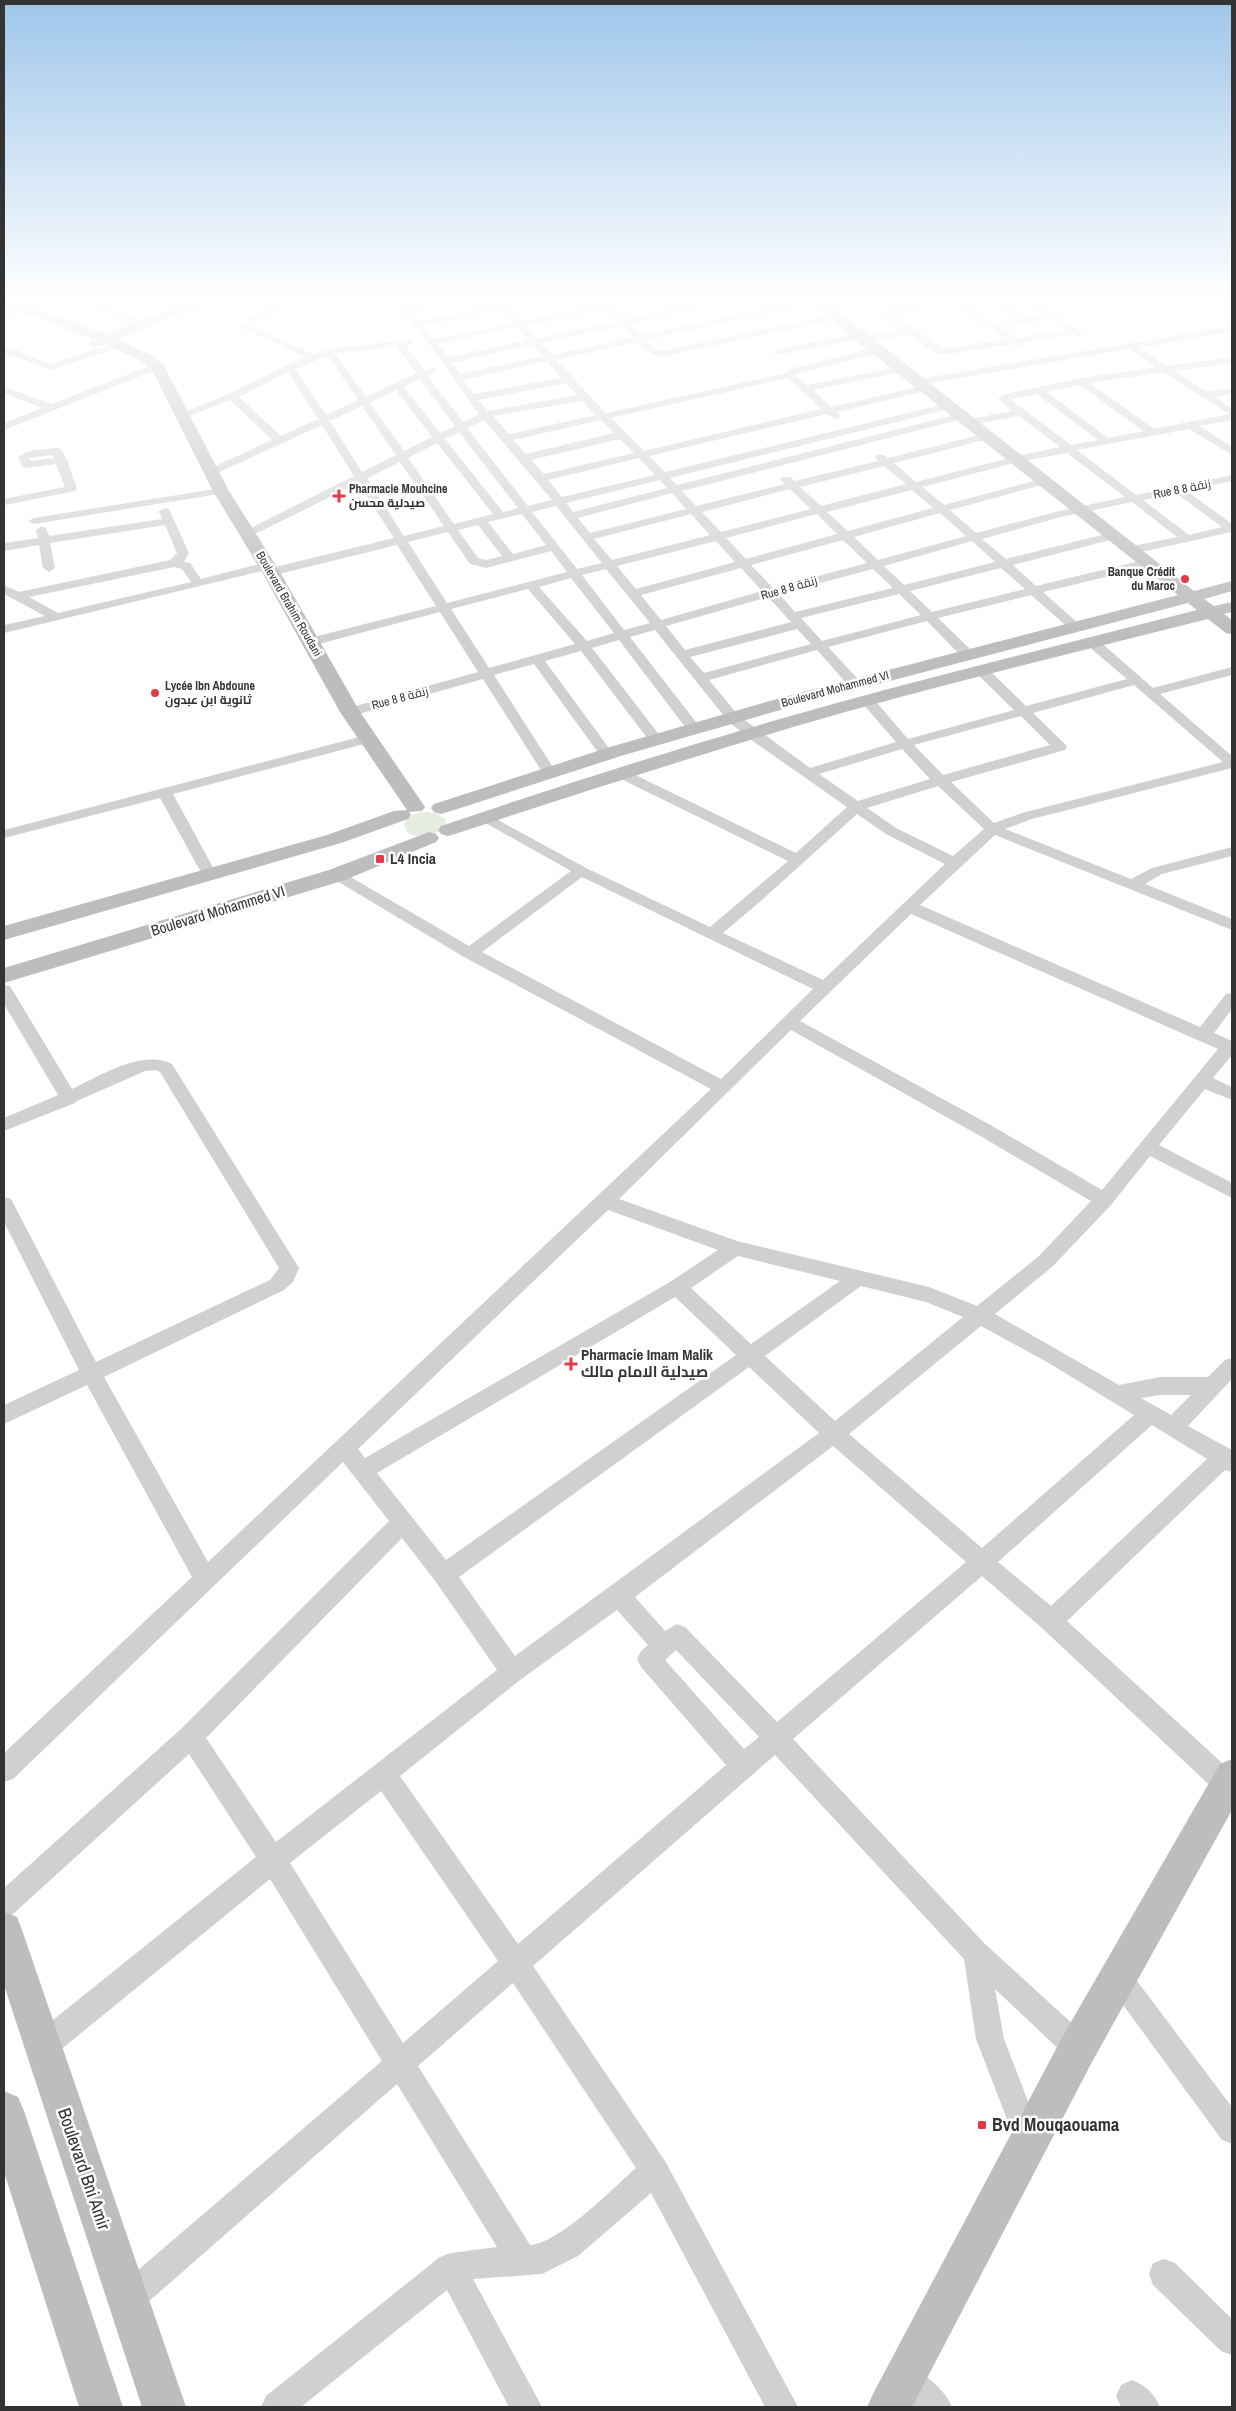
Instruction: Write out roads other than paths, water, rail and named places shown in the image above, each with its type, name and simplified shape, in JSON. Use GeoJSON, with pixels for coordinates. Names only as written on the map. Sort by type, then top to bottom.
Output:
{"type":"FeatureCollection","features":[{"type":"Feature","properties":{"kind":"main road","name":"Boulevard Brahim Roudani"},"geometry":{"type":"LineString","coordinates":[[178,412],[221,491],[269,569],[408,811]]}},
{"type":"Feature","properties":{"kind":"main road"},"geometry":{"type":"LineString","coordinates":[[957,412],[1189,597],[1232,629]]}},
{"type":"Feature","properties":{"kind":"main road","name":"Boulevard Mohammed VI"},"geometry":{"type":"LineString","coordinates":[[441,808],[549,772],[854,683],[1232,586]]}},
{"type":"Feature","properties":{"kind":"main road","name":"Boulevard Mohammed VI"},"geometry":{"type":"LineString","coordinates":[[4,976],[338,875],[439,834],[752,734],[867,700],[1232,607]]}},
{"type":"Feature","properties":{"kind":"main road"},"geometry":{"type":"LineString","coordinates":[[4,933],[208,873],[334,839],[408,811],[429,806],[441,808],[452,816],[453,820],[439,834],[412,838],[405,835],[397,826],[408,811]]}},
{"type":"Feature","properties":{"kind":"main road"},"geometry":{"type":"LineString","coordinates":[[896,2393],[1078,2048],[1230,1780]]}},
{"type":"Feature","properties":{"kind":"main road","name":"Boulevard Bni Amir"},"geometry":{"type":"LineString","coordinates":[[4,1930],[164,2407]]}},
{"type":"Feature","properties":{"kind":"main road"},"geometry":{"type":"LineString","coordinates":[[4,2110],[101,2407]]}},
{"type":"Feature","properties":{"kind":"street"},"geometry":{"type":"LineString","coordinates":[[4,427],[43,412]]}},
{"type":"Feature","properties":{"kind":"street"},"geometry":{"type":"LineString","coordinates":[[180,416],[192,412]]}},
{"type":"Feature","properties":{"kind":"street"},"geometry":{"type":"LineString","coordinates":[[249,412],[278,439]]}},
{"type":"Feature","properties":{"kind":"street"},"geometry":{"type":"LineString","coordinates":[[319,412],[549,772]]}},
{"type":"Feature","properties":{"kind":"street"},"geometry":{"type":"LineString","coordinates":[[211,472],[338,412]]}},
{"type":"Feature","properties":{"kind":"street"},"geometry":{"type":"LineString","coordinates":[[372,412],[451,529],[478,564],[553,547]]}},
{"type":"Feature","properties":{"kind":"street"},"geometry":{"type":"LineString","coordinates":[[419,412],[500,516]]}},
{"type":"Feature","properties":{"kind":"street"},"geometry":{"type":"LineString","coordinates":[[449,412],[526,509],[620,636],[694,729]]}},
{"type":"Feature","properties":{"kind":"street"},"geometry":{"type":"LineString","coordinates":[[485,412],[541,478],[587,538],[733,718],[752,734],[892,831],[955,863]]}},
{"type":"Feature","properties":{"kind":"street"},"geometry":{"type":"LineString","coordinates":[[247,534],[439,436],[487,414],[501,412]]}},
{"type":"Feature","properties":{"kind":"street"},"geometry":{"type":"LineString","coordinates":[[598,412],[662,476],[854,683]]}},
{"type":"Feature","properties":{"kind":"street"},"geometry":{"type":"LineString","coordinates":[[507,438],[627,412]]}},
{"type":"Feature","properties":{"kind":"street"},"geometry":{"type":"LineString","coordinates":[[541,478],[827,412]]}},
{"type":"Feature","properties":{"kind":"street"},"geometry":{"type":"LineString","coordinates":[[830,412],[861,442],[942,509],[1075,627]]}},
{"type":"Feature","properties":{"kind":"street"},"geometry":{"type":"LineString","coordinates":[[4,629],[198,584],[401,541],[927,412]]}},
{"type":"Feature","properties":{"kind":"street"},"geometry":{"type":"LineString","coordinates":[[1067,412],[1107,442]]}},
{"type":"Feature","properties":{"kind":"street"},"geometry":{"type":"LineString","coordinates":[[1123,412],[1152,433]]}},
{"type":"Feature","properties":{"kind":"street"},"geometry":{"type":"LineString","coordinates":[[570,516],[861,442],[967,419],[1019,413],[1187,538]]}},
{"type":"Feature","properties":{"kind":"street"},"geometry":{"type":"LineString","coordinates":[[311,642],[1018,459],[1232,418]]}},
{"type":"Feature","properties":{"kind":"street"},"geometry":{"type":"LineString","coordinates":[[1192,426],[1232,452]]}},
{"type":"Feature","properties":{"kind":"street"},"geometry":{"type":"LineString","coordinates":[[737,433],[930,616],[968,655]]}},
{"type":"Feature","properties":{"kind":"street"},"geometry":{"type":"LineString","coordinates":[[524,458],[621,435]]}},
{"type":"Feature","properties":{"kind":"street"},"geometry":{"type":"LineString","coordinates":[[587,538],[988,436]]}},
{"type":"Feature","properties":{"kind":"street"},"geometry":{"type":"LineString","coordinates":[[4,502],[71,489],[62,460]]}},
{"type":"Feature","properties":{"kind":"street"},"geometry":{"type":"LineString","coordinates":[[632,594],[1046,481]]}},
{"type":"Feature","properties":{"kind":"street","name":"Rue 8 8 زنقة"},"geometry":{"type":"LineString","coordinates":[[350,712],[658,624],[1080,509],[1230,482]]}},
{"type":"Feature","properties":{"kind":"street"},"geometry":{"type":"LineString","coordinates":[[1179,490],[1232,529]]}},
{"type":"Feature","properties":{"kind":"street"},"geometry":{"type":"LineString","coordinates":[[40,522],[221,491]]}},
{"type":"Feature","properties":{"kind":"street"},"geometry":{"type":"LineString","coordinates":[[39,496],[40,522],[49,568]]}},
{"type":"Feature","properties":{"kind":"street"},"geometry":{"type":"LineString","coordinates":[[26,498],[40,522]]}},
{"type":"Feature","properties":{"kind":"street"},"geometry":{"type":"LineString","coordinates":[[161,501],[183,553],[181,558],[174,564]]}},
{"type":"Feature","properties":{"kind":"street"},"geometry":{"type":"LineString","coordinates":[[4,547],[170,521]]}},
{"type":"Feature","properties":{"kind":"street"},"geometry":{"type":"LineString","coordinates":[[481,522],[510,558]]}},
{"type":"Feature","properties":{"kind":"street"},"geometry":{"type":"LineString","coordinates":[[1132,550],[1232,529]]}},
{"type":"Feature","properties":{"kind":"street"},"geometry":{"type":"LineString","coordinates":[[681,655],[901,589],[1114,536]]}},
{"type":"Feature","properties":{"kind":"street"},"geometry":{"type":"LineString","coordinates":[[700,678],[818,644],[1034,589],[1148,563]]}},
{"type":"Feature","properties":{"kind":"street"},"geometry":{"type":"LineString","coordinates":[[17,596],[174,564],[186,566],[198,584]]}},
{"type":"Feature","properties":{"kind":"street"},"geometry":{"type":"LineString","coordinates":[[531,585],[584,646],[656,740]]}},
{"type":"Feature","properties":{"kind":"street"},"geometry":{"type":"LineString","coordinates":[[4,589],[57,616]]}},
{"type":"Feature","properties":{"kind":"street"},"geometry":{"type":"LineString","coordinates":[[1093,642],[1230,758]]}},
{"type":"Feature","properties":{"kind":"street"},"geometry":{"type":"LineString","coordinates":[[538,659],[607,755]]}},
{"type":"Feature","properties":{"kind":"street"},"geometry":{"type":"LineString","coordinates":[[711,934],[798,860],[856,807],[940,780],[1060,747],[982,671]]}},
{"type":"Feature","properties":{"kind":"street"},"geometry":{"type":"LineString","coordinates":[[1151,692],[1232,671]]}},
{"type":"Feature","properties":{"kind":"street"},"geometry":{"type":"LineString","coordinates":[[808,773],[1023,710],[1137,680]]}},
{"type":"Feature","properties":{"kind":"street"},"geometry":{"type":"LineString","coordinates":[[867,700],[904,744],[992,829],[1134,884],[1232,925]]}},
{"type":"Feature","properties":{"kind":"street"},"geometry":{"type":"LineString","coordinates":[[4,834],[367,739]]}},
{"type":"Feature","properties":{"kind":"street"},"geometry":{"type":"LineString","coordinates":[[4,1770],[605,1201],[789,1022],[992,829],[1027,816],[1230,758]]}},
{"type":"Feature","properties":{"kind":"street"},"geometry":{"type":"LineString","coordinates":[[622,774],[798,860]]}},
{"type":"Feature","properties":{"kind":"street"},"geometry":{"type":"LineString","coordinates":[[164,791],[208,873]]}},
{"type":"Feature","properties":{"kind":"street"},"geometry":{"type":"LineString","coordinates":[[487,818],[581,871],[825,988]]}},
{"type":"Feature","properties":{"kind":"street"},"geometry":{"type":"LineString","coordinates":[[1134,884],[1157,871],[1232,851]]}},
{"type":"Feature","properties":{"kind":"street"},"geometry":{"type":"LineString","coordinates":[[470,953],[581,871]]}},
{"type":"Feature","properties":{"kind":"street"},"geometry":{"type":"LineString","coordinates":[[338,875],[470,953],[723,1088]]}},
{"type":"Feature","properties":{"kind":"street"},"geometry":{"type":"LineString","coordinates":[[43,2046],[273,1860],[512,1672],[619,1595],[834,1434],[1046,1261],[1104,1200],[1231,1047],[910,907]]}},
{"type":"Feature","properties":{"kind":"street"},"geometry":{"type":"LineString","coordinates":[[4,990],[68,1098]]}},
{"type":"Feature","properties":{"kind":"street"},"geometry":{"type":"LineString","coordinates":[[1203,1035],[1232,998]]}},
{"type":"Feature","properties":{"kind":"street"},"geometry":{"type":"LineString","coordinates":[[789,1022],[988,1132],[1104,1200]]}},
{"type":"Feature","properties":{"kind":"street"},"geometry":{"type":"LineString","coordinates":[[4,1125],[143,1065],[158,1064],[166,1068],[289,1268],[286,1277],[277,1285],[4,1415]]}},
{"type":"Feature","properties":{"kind":"street"},"geometry":{"type":"LineString","coordinates":[[1204,1081],[1232,1094]]}},
{"type":"Feature","properties":{"kind":"street"},"geometry":{"type":"LineString","coordinates":[[1148,1148],[1232,1191]]}},
{"type":"Feature","properties":{"kind":"street"},"geometry":{"type":"LineString","coordinates":[[605,1201],[735,1248],[929,1295],[979,1315],[1054,1356],[1149,1415],[1228,1460],[1051,1621]]}},
{"type":"Feature","properties":{"kind":"street"},"geometry":{"type":"LineString","coordinates":[[4,1204],[91,1373],[206,1580]]}},
{"type":"Feature","properties":{"kind":"street"},"geometry":{"type":"LineString","coordinates":[[363,1470],[678,1287],[735,1248]]}},
{"type":"Feature","properties":{"kind":"street"},"geometry":{"type":"LineString","coordinates":[[444,1575],[860,1277]]}},
{"type":"Feature","properties":{"kind":"street"},"geometry":{"type":"LineString","coordinates":[[678,1287],[834,1434],[983,1561],[1230,1780]]}},
{"type":"Feature","properties":{"kind":"street"},"geometry":{"type":"LineString","coordinates":[[1172,1428],[1232,1366]]}},
{"type":"Feature","properties":{"kind":"street"},"geometry":{"type":"LineString","coordinates":[[1115,1394],[1160,1386],[1212,1386]]}},
{"type":"Feature","properties":{"kind":"street"},"geometry":{"type":"LineString","coordinates":[[128,2299],[743,1766],[983,1561],[1149,1415]]}},
{"type":"Feature","properties":{"kind":"street"},"geometry":{"type":"LineString","coordinates":[[344,1447],[444,1575],[512,1672]]}},
{"type":"Feature","properties":{"kind":"street"},"geometry":{"type":"LineString","coordinates":[[4,1905],[191,1736],[402,1523]]}},
{"type":"Feature","properties":{"kind":"street"},"geometry":{"type":"LineString","coordinates":[[619,1595],[663,1646]]}},
{"type":"Feature","properties":{"kind":"street"},"geometry":{"type":"LineString","coordinates":[[743,1766],[649,1659],[677,1635],[776,1738],[976,1953],[1078,2048]]}},
{"type":"Feature","properties":{"kind":"street"},"geometry":{"type":"LineString","coordinates":[[191,1736],[273,1860],[523,2261]]}},
{"type":"Feature","properties":{"kind":"street"},"geometry":{"type":"LineString","coordinates":[[383,1773],[515,1963],[655,2171],[782,2407]]}},
{"type":"Feature","properties":{"kind":"street"},"geometry":{"type":"LineString","coordinates":[[976,1953],[990,2040],[1029,2140]]}},
{"type":"Feature","properties":{"kind":"street"},"geometry":{"type":"LineString","coordinates":[[1119,1978],[1232,2130]]}},
{"type":"Feature","properties":{"kind":"street"},"geometry":{"type":"LineString","coordinates":[[277,2407],[451,2268],[482,2263],[542,2259],[568,2246],[655,2171]]}},
{"type":"Feature","properties":{"kind":"street"},"geometry":{"type":"LineString","coordinates":[[451,2268],[526,2407]]}},
{"type":"Feature","properties":{"kind":"street"},"geometry":{"type":"LineString","coordinates":[[1164,2274],[1232,2340]]}},
{"type":"Feature","properties":{"kind":"street"},"geometry":{"type":"LineString","coordinates":[[896,2393],[936,2407]]}},
{"type":"Feature","properties":{"kind":"place","name":"Pharmacie Mouhcine صيدلية محسن"},"geometry":{"type":"Point","coordinates":[339,496]}},
{"type":"Feature","properties":{"kind":"place","name":"Banque Crédit du Maroc"},"geometry":{"type":"Point","coordinates":[1185,579]}},
{"type":"Feature","properties":{"kind":"place","name":"Lycée Ibn Abdoune ثانوية ابن عبدون"},"geometry":{"type":"Point","coordinates":[155,693]}},
{"type":"Feature","properties":{"kind":"place","name":"L4 Incia"},"geometry":{"type":"Point","coordinates":[380,859]}},
{"type":"Feature","properties":{"kind":"place","name":"Pharmacie Imam Malik صيدلية الامام مالك"},"geometry":{"type":"Point","coordinates":[571,1364]}},
{"type":"Feature","properties":{"kind":"place","name":"Bvd Mouqaouama"},"geometry":{"type":"Point","coordinates":[982,2125]}}]}
